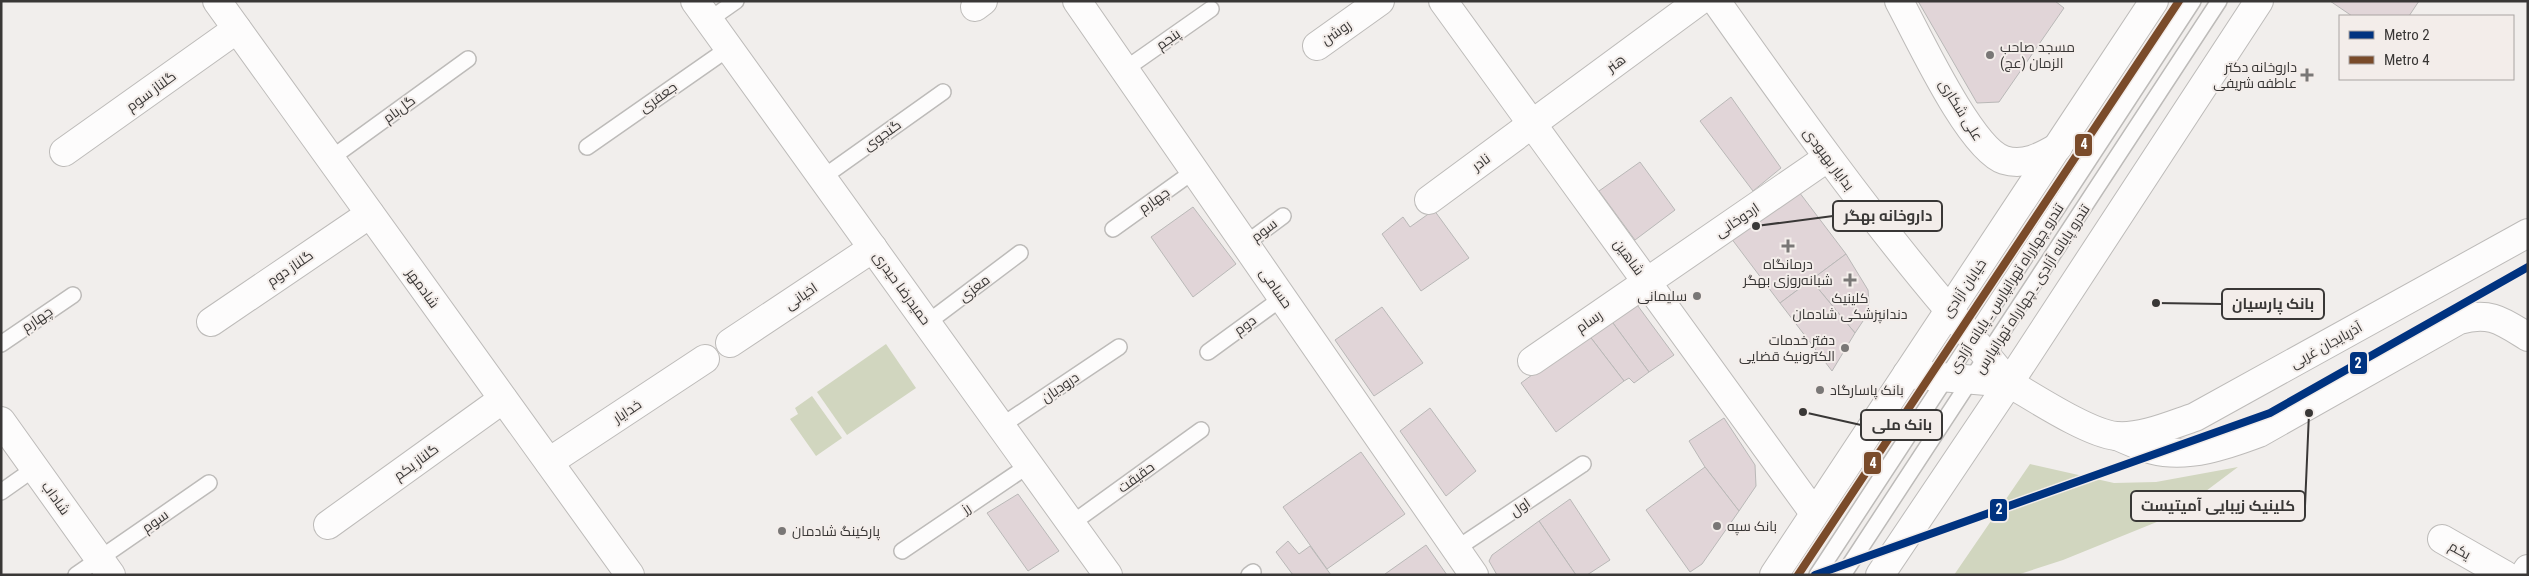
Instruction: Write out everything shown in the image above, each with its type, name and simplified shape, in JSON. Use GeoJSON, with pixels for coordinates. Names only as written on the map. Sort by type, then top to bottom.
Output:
{"type":"FeatureCollection","features":[{"type":"Feature","properties":{"kind":"street","name":"شادمهر"},"geometry":{"type":"LineString","coordinates":[[217,1],[630,575]]}},
{"type":"Feature","properties":{"kind":"street","name":"حسامی"},"geometry":{"type":"LineString","coordinates":[[1077,1],[1474,575]]}},
{"type":"Feature","properties":{"kind":"street","name":"روشن"},"geometry":{"type":"LineString","coordinates":[[1317,46],[1380,1]]}},
{"type":"Feature","properties":{"kind":"street","name":"شاهین"},"geometry":{"type":"LineString","coordinates":[[1443,1],[1814,513]]}},
{"type":"Feature","properties":{"kind":"street","name":"هنر"},"geometry":{"type":"LineString","coordinates":[[1532,124],[1699,1]]}},
{"type":"Feature","properties":{"kind":"street","name":"بدایار بهبودی"},"geometry":{"type":"LineString","coordinates":[[1716,1],[1827,158],[1904,258],[2009,383]]}},
{"type":"Feature","properties":{"kind":"street","name":"علی شکاری"},"geometry":{"type":"LineString","coordinates":[[1899,1],[1965,122],[1987,151],[2004,160],[2018,162],[2033,161],[2058,147]]}},
{"type":"Feature","properties":{"kind":"street","name":"خیابان آزادی"},"geometry":{"type":"LineString","coordinates":[[1774,575],[2154,1]]}},
{"type":"Feature","properties":{"kind":"street"},"geometry":{"type":"LineString","coordinates":[[1880,575],[2009,383],[2259,1]]}},
{"type":"Feature","properties":{"kind":"street","name":"حمیدرضا حیدری"},"geometry":{"type":"LineString","coordinates":[[702,11],[1108,575]]}},
{"type":"Feature","properties":{"kind":"street","name":"گلناز سوم"},"geometry":{"type":"LineString","coordinates":[[64,152],[237,29]]}},
{"type":"Feature","properties":{"kind":"street","name":"نادر"},"geometry":{"type":"LineString","coordinates":[[1429,200],[1532,124]]}},
{"type":"Feature","properties":{"kind":"street","name":"اردوخانی"},"geometry":{"type":"LineString","coordinates":[[1646,282],[1827,158]]}},
{"type":"Feature","properties":{"kind":"street","name":"گلناز دوم"},"geometry":{"type":"LineString","coordinates":[[211,322],[370,214]]}},
{"type":"Feature","properties":{"kind":"street","name":"آذربایجان غربی"},"geometry":{"type":"LineString","coordinates":[[2116,436],[2143,433],[2194,417],[2528,233]]}},
{"type":"Feature","properties":{"kind":"street","name":"اخیانی"},"geometry":{"type":"LineString","coordinates":[[730,343],[873,248]]}},
{"type":"Feature","properties":{"kind":"street","name":"رسام"},"geometry":{"type":"LineString","coordinates":[[1532,361],[1646,282]]}},
{"type":"Feature","properties":{"kind":"street","name":"آذربایجان غربی"},"geometry":{"type":"LineString","coordinates":[[2009,383],[2096,430],[2146,448],[2164,452],[2190,452],[2233,442],[2259,432],[2459,320],[2474,316],[2501,320],[2528,337]]}},
{"type":"Feature","properties":{"kind":"street","name":"خدایار"},"geometry":{"type":"LineString","coordinates":[[549,462],[705,359]]}},
{"type":"Feature","properties":{"kind":"street"},"geometry":{"type":"LineString","coordinates":[[1907,374],[2009,383]]}},
{"type":"Feature","properties":{"kind":"street","name":"گلناز یکم"},"geometry":{"type":"LineString","coordinates":[[328,525],[503,399]]}},
{"type":"Feature","properties":{"kind":"street","name":"شاداب"},"geometry":{"type":"LineString","coordinates":[[1,421],[106,567]]}},
{"type":"Feature","properties":{"kind":"street","name":"یکم"},"geometry":{"type":"LineString","coordinates":[[2442,539],[2505,575]]}},
{"type":"Feature","properties":{"kind":"street"},"geometry":{"type":"LineString","coordinates":[[2524,575],[2528,569]]}},
{"type":"Feature","properties":{"kind":"lane"},"geometry":{"type":"LineString","coordinates":[[702,11],[736,1]]}},
{"type":"Feature","properties":{"kind":"lane","name":"تندرو چهارراه تهرانپارس ـ پایانه آزادی"},"geometry":{"type":"LineString","coordinates":[[1817,575],[1960,379],[2193,1]]}},
{"type":"Feature","properties":{"kind":"lane","name":"تندرو پایانه آزادی ـ چهارراه تهرانپارس"},"geometry":{"type":"LineString","coordinates":[[1843,575],[1980,348],[2219,1]]}},
{"type":"Feature","properties":{"kind":"lane","name":"پنجم"},"geometry":{"type":"LineString","coordinates":[[1124,70],[1212,9]]}},
{"type":"Feature","properties":{"kind":"lane","name":"جعفری"},"geometry":{"type":"LineString","coordinates":[[587,147],[728,48]]}},
{"type":"Feature","properties":{"kind":"lane","name":"گل‌بام"},"geometry":{"type":"LineString","coordinates":[[330,159],[468,59]]}},
{"type":"Feature","properties":{"kind":"lane","name":"گنجوی"},"geometry":{"type":"LineString","coordinates":[[822,178],[943,92]]}},
{"type":"Feature","properties":{"kind":"lane","name":"چهارم"},"geometry":{"type":"LineString","coordinates":[[1113,228],[1194,171]]}},
{"type":"Feature","properties":{"kind":"lane","name":"سوم"},"geometry":{"type":"LineString","coordinates":[[1245,244],[1283,216]]}},
{"type":"Feature","properties":{"kind":"lane","name":"معزی"},"geometry":{"type":"LineString","coordinates":[[927,323],[1020,253]]}},
{"type":"Feature","properties":{"kind":"lane","name":"چهارم"},"geometry":{"type":"LineString","coordinates":[[1,344],[73,295]]}},
{"type":"Feature","properties":{"kind":"lane","name":"دوم"},"geometry":{"type":"LineString","coordinates":[[1208,352],[1282,298]]}},
{"type":"Feature","properties":{"kind":"lane","name":"درودیان"},"geometry":{"type":"LineString","coordinates":[[1001,426],[1119,347]]}},
{"type":"Feature","properties":{"kind":"lane","name":"حقیقت"},"geometry":{"type":"LineString","coordinates":[[1071,524],[1201,430]]}},
{"type":"Feature","properties":{"kind":"lane","name":"اول"},"geometry":{"type":"LineString","coordinates":[[1456,549],[1583,464]]}},
{"type":"Feature","properties":{"kind":"lane","name":"رز"},"geometry":{"type":"LineString","coordinates":[[902,551],[1029,465]]}},
{"type":"Feature","properties":{"kind":"lane"},"geometry":{"type":"LineString","coordinates":[[1,492],[35,468]]}},
{"type":"Feature","properties":{"kind":"lane","name":"سوم"},"geometry":{"type":"LineString","coordinates":[[76,575],[106,567],[209,483]]}},
{"type":"Feature","properties":{"kind":"green space"},"geometry":{"type":"Polygon","coordinates":[[[886,344],[916,388],[847,435],[817,392],[886,344]]]}},
{"type":"Feature","properties":{"kind":"green space"},"geometry":{"type":"Polygon","coordinates":[[[812,396],[842,438],[816,456],[790,419],[798,414],[795,408],[812,396]]]}},
{"type":"Feature","properties":{"kind":"green space"},"geometry":{"type":"Polygon","coordinates":[[[2030,464],[2114,483],[2156,482],[2238,467],[2174,515],[2063,560],[2017,575],[1954,575],[2030,464]]]}},
{"type":"Feature","properties":{"kind":"building","name":"مسجد صاحب الزمان (عج)"},"geometry":{"type":"Polygon","coordinates":[[[1918,1],[2055,1],[2064,8],[1999,102],[1977,103],[1918,1]]]}},
{"type":"Feature","properties":{"kind":"building"},"geometry":{"type":"Polygon","coordinates":[[[2330,1],[2419,1],[2410,15],[2351,15],[2330,1]]]}},
{"type":"Feature","properties":{"kind":"building"},"geometry":{"type":"Polygon","coordinates":[[[1731,97],[1781,168],[1753,191],[1700,121],[1731,97]]]}},
{"type":"Feature","properties":{"kind":"building"},"geometry":{"type":"Polygon","coordinates":[[[1640,162],[1675,210],[1635,240],[1599,191],[1640,162]]]}},
{"type":"Feature","properties":{"kind":"building","name":"درمانگاه شبانه‌روزی بهگر"},"geometry":{"type":"Polygon","coordinates":[[[1796,188],[1846,254],[1780,303],[1731,238],[1796,188]]]}},
{"type":"Feature","properties":{"kind":"building"},"geometry":{"type":"Polygon","coordinates":[[[1193,207],[1236,264],[1193,297],[1151,237],[1193,207]]]}},
{"type":"Feature","properties":{"kind":"building"},"geometry":{"type":"Polygon","coordinates":[[[1434,210],[1469,258],[1421,291],[1382,234],[1403,217],[1410,227],[1434,210]]]}},
{"type":"Feature","properties":{"kind":"building"},"geometry":{"type":"Polygon","coordinates":[[[1846,254],[1868,290],[1869,302],[1865,318],[1855,333],[1811,280],[1846,254]]]}},
{"type":"Feature","properties":{"kind":"building"},"geometry":{"type":"Polygon","coordinates":[[[1811,280],[1855,333],[1832,371],[1780,303],[1811,280]]]}},
{"type":"Feature","properties":{"kind":"building"},"geometry":{"type":"Polygon","coordinates":[[[1635,302],[1674,355],[1649,372],[1610,319],[1635,302]]]}},
{"type":"Feature","properties":{"kind":"building"},"geometry":{"type":"Polygon","coordinates":[[[1382,307],[1423,363],[1374,396],[1335,340],[1382,307]]]}},
{"type":"Feature","properties":{"kind":"building"},"geometry":{"type":"Polygon","coordinates":[[[1610,319],[1649,372],[1634,383],[1629,378],[1624,381],[1588,334],[1610,319]]]}},
{"type":"Feature","properties":{"kind":"building"},"geometry":{"type":"Polygon","coordinates":[[[1588,334],[1624,381],[1556,432],[1521,383],[1588,334]]]}},
{"type":"Feature","properties":{"kind":"building"},"geometry":{"type":"Polygon","coordinates":[[[1430,408],[1476,471],[1446,496],[1400,431],[1430,408]]]}},
{"type":"Feature","properties":{"kind":"building"},"geometry":{"type":"Polygon","coordinates":[[[1724,418],[1755,465],[1756,486],[1739,511],[1705,467],[1689,441],[1724,418]]]}},
{"type":"Feature","properties":{"kind":"building"},"geometry":{"type":"Polygon","coordinates":[[[1361,452],[1405,514],[1327,569],[1283,507],[1361,452]]]}},
{"type":"Feature","properties":{"kind":"building"},"geometry":{"type":"Polygon","coordinates":[[[1705,467],[1739,511],[1702,564],[1690,572],[1646,510],[1705,467]]]}},
{"type":"Feature","properties":{"kind":"building"},"geometry":{"type":"Polygon","coordinates":[[[1018,494],[1059,551],[1028,571],[987,513],[1018,494]]]}},
{"type":"Feature","properties":{"kind":"building"},"geometry":{"type":"Polygon","coordinates":[[[1570,499],[1610,560],[1587,575],[1576,575],[1539,521],[1570,499]]]}},
{"type":"Feature","properties":{"kind":"building"},"geometry":{"type":"Polygon","coordinates":[[[1539,521],[1576,575],[1497,575],[1489,561],[1492,555],[1539,521]]]}},
{"type":"Feature","properties":{"kind":"building"},"geometry":{"type":"Polygon","coordinates":[[[1288,541],[1299,554],[1310,546],[1331,575],[1293,575],[1276,552],[1288,541]]]}},
{"type":"Feature","properties":{"kind":"building"},"geometry":{"type":"Polygon","coordinates":[[[1426,545],[1447,575],[1385,574],[1426,545]]]}},
{"type":"Feature","properties":{"kind":"metro line","name":"4"},"geometry":{"type":"LineString","coordinates":[[1798,575],[2179,1]]}},
{"type":"Feature","properties":{"kind":"metro line","name":"2"},"geometry":{"type":"LineString","coordinates":[[1815,575],[2270,413],[2528,267]]}},
{"type":"Feature","properties":{"kind":"place","name":"مسجد صاحب الزمان (عج)"},"geometry":{"type":"Point","coordinates":[1990,55]}},
{"type":"Feature","properties":{"kind":"place","name":"داروخانه دکتر عاطفه شریفی"},"geometry":{"type":"Point","coordinates":[2307,75]}},
{"type":"Feature","properties":{"kind":"place","name":"داروخانه بهگر"},"geometry":{"type":"Point","coordinates":[1756,226]}},
{"type":"Feature","properties":{"kind":"place","name":"درمانگاه شبانه‌روزی بهگر"},"geometry":{"type":"Point","coordinates":[1788,246]}},
{"type":"Feature","properties":{"kind":"place","name":"کلینیک دندانپزشکی شادمان"},"geometry":{"type":"Point","coordinates":[1850,280]}},
{"type":"Feature","properties":{"kind":"place","name":"سلیمانی"},"geometry":{"type":"Point","coordinates":[1697,296]}},
{"type":"Feature","properties":{"kind":"place","name":"بانک پارسیان"},"geometry":{"type":"Point","coordinates":[2156,303]}},
{"type":"Feature","properties":{"kind":"place","name":"دفتر خدمات الکترونیک قضایی"},"geometry":{"type":"Point","coordinates":[1845,348]}},
{"type":"Feature","properties":{"kind":"place","name":"بانک پاسارگاد"},"geometry":{"type":"Point","coordinates":[1820,390]}},
{"type":"Feature","properties":{"kind":"place","name":"بانک ملی"},"geometry":{"type":"Point","coordinates":[1803,412]}},
{"type":"Feature","properties":{"kind":"place","name":"کلینیک زیبایی آمیتیست"},"geometry":{"type":"Point","coordinates":[2309,413]}},
{"type":"Feature","properties":{"kind":"place","name":"بانک سپه"},"geometry":{"type":"Point","coordinates":[1717,526]}},
{"type":"Feature","properties":{"kind":"place","name":"پارکینگ شادمان"},"geometry":{"type":"Point","coordinates":[782,531]}}]}
